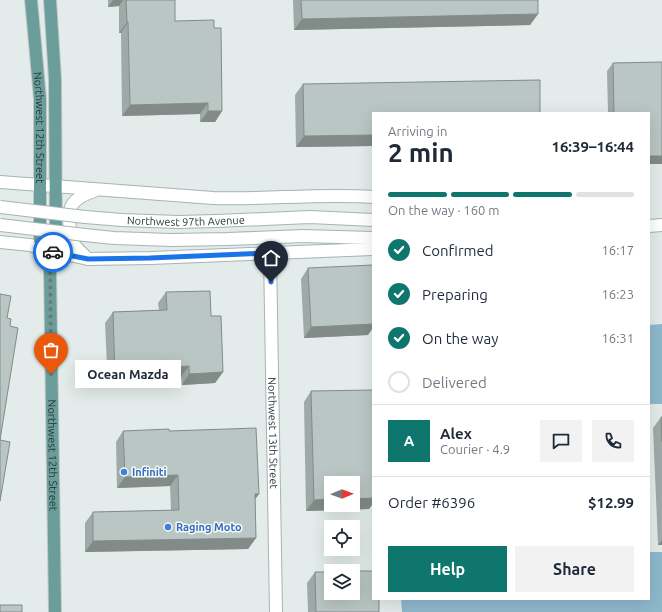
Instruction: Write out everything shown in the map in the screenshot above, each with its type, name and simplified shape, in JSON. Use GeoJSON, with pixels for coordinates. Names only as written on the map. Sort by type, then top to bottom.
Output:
{"type":"FeatureCollection","features":[{"type":"Feature","properties":{"kind":"main road","name":"Northwest 12th Street"},"geometry":{"type":"LineString","coordinates":[[31,0],[40,99],[40,240],[50,251]]}},
{"type":"Feature","properties":{"kind":"main road","name":"Northwest 12th Street"},"geometry":{"type":"LineString","coordinates":[[50,0],[55,79],[56,186],[56,240],[50,251],[50,344],[55,612]]}},
{"type":"Feature","properties":{"kind":"street"},"geometry":{"type":"LineString","coordinates":[[0,182],[222,199],[335,195],[372,197]]}},
{"type":"Feature","properties":{"kind":"street"},"geometry":{"type":"LineString","coordinates":[[88,259],[72,240],[69,224],[70,207],[73,202],[84,195],[99,190]]}},
{"type":"Feature","properties":{"kind":"street","name":"Northwest 97th Avenue"},"geometry":{"type":"LineString","coordinates":[[0,207],[85,217],[178,222],[310,217],[372,220]]}},
{"type":"Feature","properties":{"kind":"street","name":"Northwest 97th Avenue"},"geometry":{"type":"LineString","coordinates":[[0,225],[85,235],[171,240],[221,240],[303,236],[372,238]]}},
{"type":"Feature","properties":{"kind":"street"},"geometry":{"type":"LineString","coordinates":[[650,226],[662,225]]}},
{"type":"Feature","properties":{"kind":"street"},"geometry":{"type":"LineString","coordinates":[[0,242],[30,245],[88,259],[372,249]]}},
{"type":"Feature","properties":{"kind":"street","name":"Northwest 13th Street"},"geometry":{"type":"LineString","coordinates":[[270,253],[276,612]]}},
{"type":"Feature","properties":{"kind":"water"},"geometry":{"type":"Polygon","coordinates":[[[662,324],[662,404],[650,404],[650,325],[662,324]]]}},
{"type":"Feature","properties":{"kind":"water"},"geometry":{"type":"Polygon","coordinates":[[[650,552],[662,552],[662,612],[402,612],[401,600],[650,600],[650,552]]]}},
{"type":"Feature","properties":{"kind":"building"},"geometry":{"type":"Polygon","coordinates":[[[126,0],[175,0],[175,21],[214,20],[214,28],[221,28],[222,111],[208,111],[208,103],[130,105],[126,0]]]}},
{"type":"Feature","properties":{"kind":"building"},"geometry":{"type":"Polygon","coordinates":[[[301,0],[538,0],[538,14],[302,19],[301,0]]]}},
{"type":"Feature","properties":{"kind":"building"},"geometry":{"type":"Polygon","coordinates":[[[662,62],[662,156],[650,156],[650,112],[614,112],[613,63],[662,62]]]}},
{"type":"Feature","properties":{"kind":"building"},"geometry":{"type":"Polygon","coordinates":[[[540,80],[540,112],[372,112],[372,135],[304,136],[303,84],[540,80]]]}},
{"type":"Feature","properties":{"kind":"building"},"geometry":{"type":"Polygon","coordinates":[[[372,265],[372,324],[311,327],[308,268],[372,265]]]}},
{"type":"Feature","properties":{"kind":"building"},"geometry":{"type":"Polygon","coordinates":[[[210,291],[211,316],[221,316],[223,372],[189,374],[189,366],[159,368],[159,374],[115,376],[113,312],[167,310],[166,292],[210,291]]]}},
{"type":"Feature","properties":{"kind":"building"},"geometry":{"type":"Polygon","coordinates":[[[0,294],[11,296],[7,318],[11,319],[10,326],[18,328],[0,440],[0,294]]]}},
{"type":"Feature","properties":{"kind":"building"},"geometry":{"type":"Polygon","coordinates":[[[372,390],[372,498],[360,499],[360,476],[324,476],[324,499],[314,500],[311,391],[372,390]]]}},
{"type":"Feature","properties":{"kind":"building"},"geometry":{"type":"Polygon","coordinates":[[[661,417],[662,417],[662,442],[661,417]]]}},
{"type":"Feature","properties":{"kind":"building"},"geometry":{"type":"Polygon","coordinates":[[[256,428],[259,494],[255,494],[256,538],[93,541],[93,512],[179,510],[178,475],[125,477],[123,431],[256,428]]]}},
{"type":"Feature","properties":{"kind":"building"},"geometry":{"type":"Polygon","coordinates":[[[0,440],[10,442],[0,501],[0,440]]]}},
{"type":"Feature","properties":{"kind":"building"},"geometry":{"type":"Polygon","coordinates":[[[360,571],[372,571],[372,600],[379,600],[379,612],[316,612],[315,572],[324,572],[324,600],[360,600],[360,571]]]}},
{"type":"Feature","properties":{"kind":"building"},"geometry":{"type":"Polygon","coordinates":[[[0,605],[22,605],[22,612],[0,612],[0,605]]]}},
{"type":"Feature","properties":{"kind":"way so far"},"geometry":{"type":"LineString","coordinates":[[51,374],[50,251],[53,252]]}},
{"type":"Feature","properties":{"kind":"place","name":"Ocean Mazda"},"geometry":{"type":"Point","coordinates":[51,374]}},
{"type":"Feature","properties":{"kind":"place","name":"Infiniti"},"geometry":{"type":"Point","coordinates":[124,472]}},
{"type":"Feature","properties":{"kind":"place","name":"Raging Moto"},"geometry":{"type":"Point","coordinates":[168,527]}},
{"type":"Feature","properties":{"kind":"route"},"geometry":{"type":"LineString","coordinates":[[53,252],[88,259],[270,253],[271,282]]}}]}
